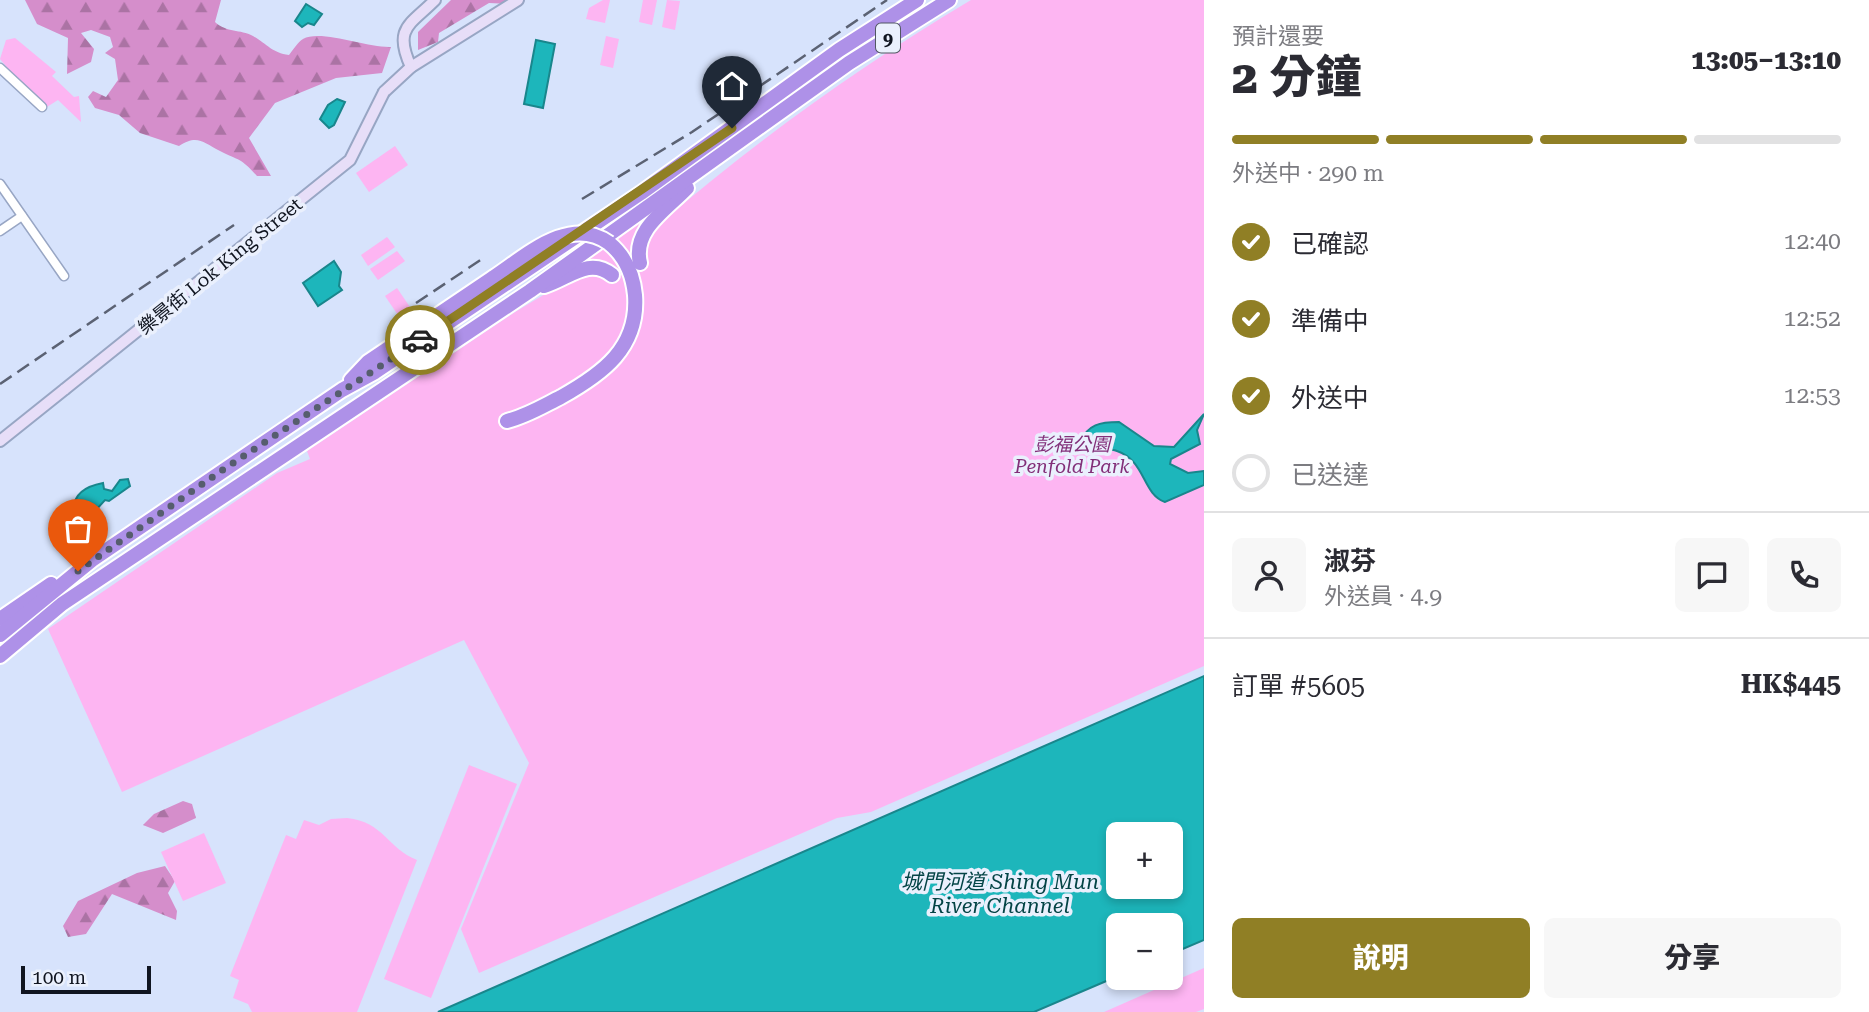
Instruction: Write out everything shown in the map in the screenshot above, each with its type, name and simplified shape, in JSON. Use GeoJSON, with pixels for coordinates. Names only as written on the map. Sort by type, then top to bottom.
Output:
{"type":"FeatureCollection","features":[{"type":"Feature","properties":{"kind":"highway","name":"9"},"geometry":{"type":"LineString","coordinates":[[0,635],[92,560],[342,390],[375,372],[641,193],[797,79],[917,0]]}},
{"type":"Feature","properties":{"kind":"highway","name":"9"},"geometry":{"type":"LineString","coordinates":[[0,656],[62,604],[530,290],[702,171],[849,63],[949,0]]}},
{"type":"Feature","properties":{"kind":"highway"},"geometry":{"type":"LineString","coordinates":[[640,263],[637,250],[640,237],[702,171]]}},
{"type":"Feature","properties":{"kind":"highway"},"geometry":{"type":"LineString","coordinates":[[342,390],[368,362],[541,246],[568,234],[594,235],[618,251],[633,284],[633,324],[618,356],[589,381],[528,415],[507,421]]}},
{"type":"Feature","properties":{"kind":"highway"},"geometry":{"type":"LineString","coordinates":[[530,290],[557,282],[586,266],[596,266],[612,275]]}},
{"type":"Feature","properties":{"kind":"highway"},"geometry":{"type":"LineString","coordinates":[[0,619],[18,604],[92,560]]}},
{"type":"Feature","properties":{"kind":"street"},"geometry":{"type":"LineString","coordinates":[[411,67],[404,50],[403,34],[407,24],[435,0]]}},
{"type":"Feature","properties":{"kind":"street","name":"樂景街 Lok King Street"},"geometry":{"type":"LineString","coordinates":[[0,441],[350,160],[384,92],[411,67],[518,0]]}},
{"type":"Feature","properties":{"kind":"street"},"geometry":{"type":"LineString","coordinates":[[0,68],[42,107]]}},
{"type":"Feature","properties":{"kind":"street"},"geometry":{"type":"LineString","coordinates":[[0,184],[64,276]]}},
{"type":"Feature","properties":{"kind":"street"},"geometry":{"type":"LineString","coordinates":[[0,231],[22,216]]}},
{"type":"Feature","properties":{"kind":"green space"},"geometry":{"type":"Polygon","coordinates":[[[25,0],[221,0],[215,22],[224,28],[253,36],[283,54],[289,55],[303,39],[321,36],[391,47],[382,73],[336,78],[275,103],[249,138],[271,176],[257,176],[240,160],[204,142],[191,140],[179,146],[140,133],[119,115],[95,108],[88,97],[93,91],[106,97],[118,80],[115,59],[105,53],[113,47],[110,37],[91,30],[81,33],[94,49],[91,62],[67,74],[68,38],[37,24],[25,0]]]}},
{"type":"Feature","properties":{"kind":"green space"},"geometry":{"type":"Polygon","coordinates":[[[451,0],[518,0],[512,4],[489,3],[439,33],[438,42],[418,50],[418,32],[451,0]]]}},
{"type":"Feature","properties":{"kind":"green space"},"geometry":{"type":"Polygon","coordinates":[[[603,0],[610,0],[605,23],[586,19],[589,8],[603,0]]]}},
{"type":"Feature","properties":{"kind":"green space"},"geometry":{"type":"Polygon","coordinates":[[[643,0],[657,0],[652,25],[639,22],[643,0]]]}},
{"type":"Feature","properties":{"kind":"green space"},"geometry":{"type":"Polygon","coordinates":[[[667,0],[680,1],[675,30],[662,27],[667,0]]]}},
{"type":"Feature","properties":{"kind":"green space","name":"彭福公園 Penfold Park"},"geometry":{"type":"Polygon","coordinates":[[[971,0],[1204,0],[1204,666],[871,812],[837,818],[479,973],[461,929],[529,763],[464,640],[122,792],[48,629],[277,473],[310,459],[307,451],[515,312],[575,276],[572,269],[654,213],[662,222],[773,132],[890,50],[971,0]]]}},
{"type":"Feature","properties":{"kind":"green space"},"geometry":{"type":"Polygon","coordinates":[[[606,36],[619,39],[613,68],[600,65],[606,36]]]}},
{"type":"Feature","properties":{"kind":"green space"},"geometry":{"type":"Polygon","coordinates":[[[15,38],[56,72],[52,76],[74,97],[79,96],[81,122],[58,100],[42,110],[0,59],[6,40],[15,38]]]}},
{"type":"Feature","properties":{"kind":"green space"},"geometry":{"type":"Polygon","coordinates":[[[395,146],[408,165],[369,192],[356,173],[395,146]]]}},
{"type":"Feature","properties":{"kind":"green space"},"geometry":{"type":"Polygon","coordinates":[[[387,237],[395,247],[368,266],[361,255],[387,237]]]}},
{"type":"Feature","properties":{"kind":"green space"},"geometry":{"type":"Polygon","coordinates":[[[397,251],[405,261],[378,280],[370,269],[397,251]]]}},
{"type":"Feature","properties":{"kind":"green space"},"geometry":{"type":"Polygon","coordinates":[[[397,288],[414,313],[402,321],[385,296],[397,288]]]}},
{"type":"Feature","properties":{"kind":"green space"},"geometry":{"type":"Polygon","coordinates":[[[469,765],[517,784],[431,998],[384,979],[469,765]]]}},
{"type":"Feature","properties":{"kind":"green space"},"geometry":{"type":"Polygon","coordinates":[[[183,801],[192,804],[196,818],[163,833],[143,825],[154,814],[183,801]]]}},
{"type":"Feature","properties":{"kind":"green space"},"geometry":{"type":"Polygon","coordinates":[[[347,818],[369,825],[417,860],[357,1012],[252,1012],[248,1004],[233,998],[239,980],[230,976],[286,835],[296,839],[304,820],[319,825],[331,819],[347,818]]]}},
{"type":"Feature","properties":{"kind":"green space"},"geometry":{"type":"Polygon","coordinates":[[[204,833],[226,883],[183,901],[161,852],[204,833]]]}},
{"type":"Feature","properties":{"kind":"green space"},"geometry":{"type":"Polygon","coordinates":[[[165,866],[175,881],[168,893],[177,911],[176,920],[112,894],[86,934],[68,937],[63,926],[78,901],[137,873],[165,866]]]}},
{"type":"Feature","properties":{"kind":"green space"},"geometry":{"type":"Polygon","coordinates":[[[1204,968],[1204,1009],[1196,1012],[1104,1012],[1154,990],[1183,990],[1183,977],[1204,968]]]}},
{"type":"Feature","properties":{"kind":"water"},"geometry":{"type":"Polygon","coordinates":[[[306,4],[322,14],[314,25],[308,23],[302,27],[295,21],[306,4]]]}},
{"type":"Feature","properties":{"kind":"water"},"geometry":{"type":"Polygon","coordinates":[[[536,40],[555,44],[543,108],[524,104],[536,40]]]}},
{"type":"Feature","properties":{"kind":"water"},"geometry":{"type":"Polygon","coordinates":[[[337,99],[345,102],[334,125],[329,128],[320,119],[328,105],[337,99]]]}},
{"type":"Feature","properties":{"kind":"water"},"geometry":{"type":"Polygon","coordinates":[[[334,261],[341,272],[339,286],[342,290],[318,306],[303,283],[334,261]]]}},
{"type":"Feature","properties":{"kind":"water"},"geometry":{"type":"Polygon","coordinates":[[[1204,414],[1197,430],[1200,444],[1171,459],[1170,464],[1188,473],[1204,471],[1204,485],[1165,502],[1152,492],[1134,462],[1126,456],[1109,449],[1084,450],[1080,443],[1095,425],[1119,422],[1154,446],[1174,447],[1204,414]]]}},
{"type":"Feature","properties":{"kind":"water"},"geometry":{"type":"Polygon","coordinates":[[[128,479],[130,486],[109,501],[105,500],[95,511],[87,512],[87,516],[74,512],[75,500],[86,488],[103,483],[104,489],[112,491],[120,480],[128,479]]]}},
{"type":"Feature","properties":{"kind":"water","name":"城門河道 Shing Mun River Channel"},"geometry":{"type":"Polygon","coordinates":[[[1204,676],[1204,940],[1183,949],[1183,913],[1106,913],[1106,981],[1034,1012],[438,1012],[1204,676]]]}},
{"type":"Feature","properties":{"kind":"railway"},"geometry":{"type":"LineString","coordinates":[[582,199],[692,132],[887,0]]}},
{"type":"Feature","properties":{"kind":"railway"},"geometry":{"type":"LineString","coordinates":[[0,384],[234,225]]}},
{"type":"Feature","properties":{"kind":"railway"},"geometry":{"type":"LineString","coordinates":[[416,303],[482,259]]}},
{"type":"Feature","properties":{"kind":"way so far"},"geometry":{"type":"LineString","coordinates":[[78,571],[221,471],[420,340]]}},
{"type":"Feature","properties":{"kind":"route"},"geometry":{"type":"LineString","coordinates":[[420,340],[641,193],[732,128]]}}]}
